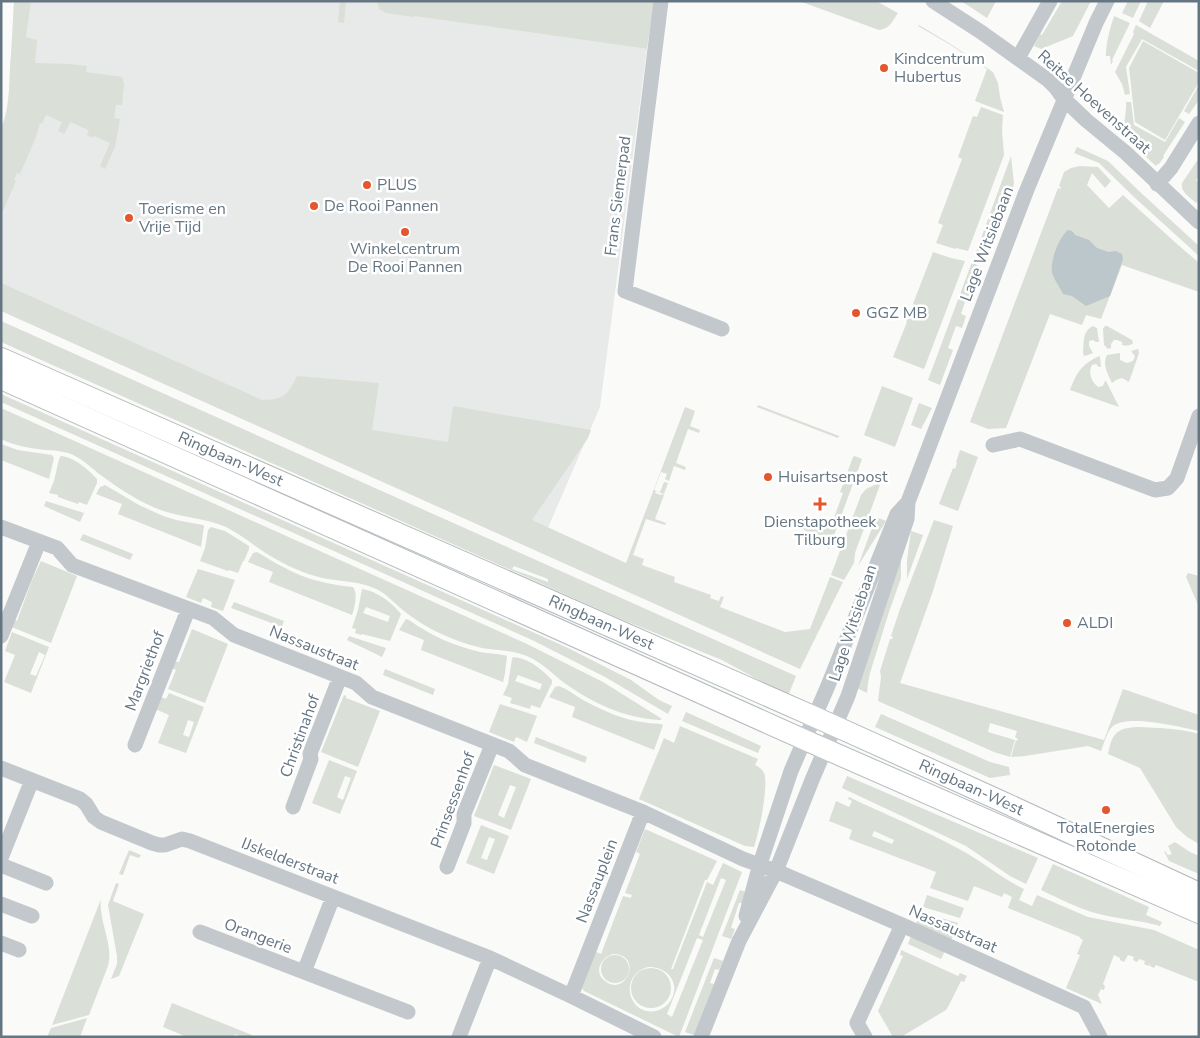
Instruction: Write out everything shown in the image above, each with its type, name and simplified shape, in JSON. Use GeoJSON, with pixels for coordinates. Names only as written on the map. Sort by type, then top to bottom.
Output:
{"type":"FeatureCollection","features":[{"type":"Feature","properties":{"kind":"main road","name":"Ringbaan-West"},"geometry":{"type":"LineString","coordinates":[[1,358],[815,717],[1199,893]]}},
{"type":"Feature","properties":{"kind":"main road","name":"Ringbaan-West"},"geometry":{"type":"LineString","coordinates":[[1,379],[825,749],[1199,913]]}},
{"type":"Feature","properties":{"kind":"street","name":"Frans Siemerpad"},"geometry":{"type":"LineString","coordinates":[[661,1],[625,291],[722,329]]}},
{"type":"Feature","properties":{"kind":"street","name":"Reitse Hoevenstraat"},"geometry":{"type":"LineString","coordinates":[[934,1],[1048,80],[1086,120],[1126,153],[1199,222]]}},
{"type":"Feature","properties":{"kind":"street"},"geometry":{"type":"LineString","coordinates":[[1018,58],[1050,1]]}},
{"type":"Feature","properties":{"kind":"street","name":"Lage Witsiebaan"},"geometry":{"type":"LineString","coordinates":[[825,749],[848,696],[907,519],[908,502],[1026,192],[1096,23],[1107,1]]}},
{"type":"Feature","properties":{"kind":"street"},"geometry":{"type":"LineString","coordinates":[[1157,184],[1171,168],[1199,123]]}},
{"type":"Feature","properties":{"kind":"street"},"geometry":{"type":"LineString","coordinates":[[993,445],[1020,440],[1155,490],[1168,488],[1177,478],[1199,416]]}},
{"type":"Feature","properties":{"kind":"street","name":"Lage Witsiebaan"},"geometry":{"type":"LineString","coordinates":[[805,740],[897,514],[908,502]]}},
{"type":"Feature","properties":{"kind":"street","name":"Nassaustraat"},"geometry":{"type":"LineString","coordinates":[[1,527],[57,548],[72,565],[213,618],[234,635],[356,683],[372,697],[508,751],[525,765],[643,812]]}},
{"type":"Feature","properties":{"kind":"street"},"geometry":{"type":"LineString","coordinates":[[1,636],[39,542]]}},
{"type":"Feature","properties":{"kind":"street","name":"Margriethof"},"geometry":{"type":"LineString","coordinates":[[135,745],[188,610]]}},
{"type":"Feature","properties":{"kind":"street","name":"Christinahof"},"geometry":{"type":"LineString","coordinates":[[293,807],[311,759],[310,754],[340,677]]}},
{"type":"Feature","properties":{"kind":"street"},"geometry":{"type":"LineString","coordinates":[[702,1037],[739,941],[760,864],[791,772],[805,740]]}},
{"type":"Feature","properties":{"kind":"street","name":"Prinsessenhof"},"geometry":{"type":"LineString","coordinates":[[447,867],[464,823],[464,814],[492,745]]}},
{"type":"Feature","properties":{"kind":"street"},"geometry":{"type":"LineString","coordinates":[[739,941],[776,871],[825,749]]}},
{"type":"Feature","properties":{"kind":"street","name":"IJskelderstraat"},"geometry":{"type":"LineString","coordinates":[[1,768],[80,799],[86,804],[94,817],[101,822],[130,834],[159,845],[165,845],[182,839],[190,841],[490,958],[571,996]]}},
{"type":"Feature","properties":{"kind":"street"},"geometry":{"type":"LineString","coordinates":[[1,858],[32,780]]}},
{"type":"Feature","properties":{"kind":"street"},"geometry":{"type":"LineString","coordinates":[[643,812],[743,859],[776,871]]}},
{"type":"Feature","properties":{"kind":"street","name":"Nassauplein"},"geometry":{"type":"LineString","coordinates":[[571,996],[643,812]]}},
{"type":"Feature","properties":{"kind":"street"},"geometry":{"type":"LineString","coordinates":[[1,865],[46,883]]}},
{"type":"Feature","properties":{"kind":"street","name":"Nassaustraat"},"geometry":{"type":"LineString","coordinates":[[776,871],[1084,1007],[1100,1037]]}},
{"type":"Feature","properties":{"kind":"street","name":"Orangerie"},"geometry":{"type":"LineString","coordinates":[[304,972],[333,897]]}},
{"type":"Feature","properties":{"kind":"street"},"geometry":{"type":"LineString","coordinates":[[1,904],[32,916]]}},
{"type":"Feature","properties":{"kind":"street"},"geometry":{"type":"LineString","coordinates":[[865,1037],[857,1023],[902,925]]}},
{"type":"Feature","properties":{"kind":"street","name":"Orangerie"},"geometry":{"type":"LineString","coordinates":[[200,932],[408,1012]]}},
{"type":"Feature","properties":{"kind":"street"},"geometry":{"type":"LineString","coordinates":[[1,943],[19,950]]}},
{"type":"Feature","properties":{"kind":"street"},"geometry":{"type":"LineString","coordinates":[[459,1037],[490,958]]}},
{"type":"Feature","properties":{"kind":"street"},"geometry":{"type":"LineString","coordinates":[[571,996],[654,1037]]}},
{"type":"Feature","properties":{"kind":"shaded area","name":"De Rooi Pannen"},"geometry":{"type":"Polygon","coordinates":[[[14,1],[379,1],[388,12],[647,49],[600,407],[548,528],[333,431],[1,294],[1,127],[4,121],[9,91],[14,1]]]}},
{"type":"Feature","properties":{"kind":"shaded area"},"geometry":{"type":"Polygon","coordinates":[[[14,1],[31,1],[26,37],[37,40],[35,63],[87,66],[86,72],[122,77],[124,84],[122,105],[116,105],[114,118],[120,119],[115,147],[105,169],[100,166],[110,143],[87,135],[89,129],[71,121],[64,134],[58,131],[62,122],[46,115],[42,124],[40,123],[20,174],[17,173],[14,180],[16,181],[3,211],[1,210],[1,128],[6,114],[8,98],[14,1]]]}},
{"type":"Feature","properties":{"kind":"shaded area"},"geometry":{"type":"Polygon","coordinates":[[[340,1],[346,1],[344,23],[338,22],[340,1]]]}},
{"type":"Feature","properties":{"kind":"shaded area"},"geometry":{"type":"Polygon","coordinates":[[[377,1],[654,1],[647,49],[386,13],[379,9],[377,1]]]}},
{"type":"Feature","properties":{"kind":"shaded area"},"geometry":{"type":"Polygon","coordinates":[[[799,1],[876,1],[898,13],[888,26],[879,30],[799,1]]]}},
{"type":"Feature","properties":{"kind":"shaded area"},"geometry":{"type":"Polygon","coordinates":[[[961,1],[996,1],[987,18],[961,1]]]}},
{"type":"Feature","properties":{"kind":"shaded area"},"geometry":{"type":"Polygon","coordinates":[[[1062,1],[1091,1],[1073,36],[1041,49],[1034,46],[1040,34],[1042,35],[1062,1]]]}},
{"type":"Feature","properties":{"kind":"shaded area"},"geometry":{"type":"Polygon","coordinates":[[[1128,1],[1141,1],[1133,18],[1122,13],[1128,1]]]}},
{"type":"Feature","properties":{"kind":"shaded area"},"geometry":{"type":"Polygon","coordinates":[[[1148,1],[1164,1],[1150,28],[1139,21],[1148,1]]]}},
{"type":"Feature","properties":{"kind":"shaded area"},"geometry":{"type":"Polygon","coordinates":[[[1114,16],[1130,23],[1111,65],[1110,56],[1106,56],[1106,51],[1114,16]]]}},
{"type":"Feature","properties":{"kind":"shaded area"},"geometry":{"type":"Polygon","coordinates":[[[919,25],[993,72],[998,83],[1004,112],[975,101],[987,69],[919,25]]]}},
{"type":"Feature","properties":{"kind":"shaded area"},"geometry":{"type":"Polygon","coordinates":[[[1136,25],[1199,61],[1199,71],[1142,39],[1126,67],[1130,94],[1125,95],[1122,84],[1115,72],[1134,34],[1136,25]]]}},
{"type":"Feature","properties":{"kind":"shaded area"},"geometry":{"type":"Polygon","coordinates":[[[1143,41],[1199,73],[1199,82],[1165,140],[1135,122],[1129,68],[1143,41]]]}},
{"type":"Feature","properties":{"kind":"shaded area"},"geometry":{"type":"Polygon","coordinates":[[[1199,85],[1199,100],[1189,114],[1184,111],[1199,85]]]}},
{"type":"Feature","properties":{"kind":"shaded area"},"geometry":{"type":"Polygon","coordinates":[[[1126,102],[1131,102],[1134,125],[1165,142],[1179,118],[1185,122],[1164,157],[1156,166],[1145,156],[1128,133],[1124,132],[1126,102]]]}},
{"type":"Feature","properties":{"kind":"shaded area"},"geometry":{"type":"Polygon","coordinates":[[[981,107],[1003,115],[1004,155],[968,251],[936,243],[943,225],[938,223],[962,159],[958,157],[973,116],[977,117],[981,107]]]}},
{"type":"Feature","properties":{"kind":"shaded area"},"geometry":{"type":"Polygon","coordinates":[[[1077,147],[1108,161],[1199,246],[1199,256],[1099,163],[1074,153],[1077,147]]]}},
{"type":"Feature","properties":{"kind":"shaded area"},"geometry":{"type":"Polygon","coordinates":[[[1011,156],[1014,184],[1003,218],[997,217],[989,239],[994,241],[991,250],[989,249],[980,254],[976,252],[1011,156]]]}},
{"type":"Feature","properties":{"kind":"shaded area"},"geometry":{"type":"Polygon","coordinates":[[[1199,158],[1199,176],[1196,180],[1199,183],[1199,200],[1196,203],[1182,189],[1182,183],[1199,158]]]}},
{"type":"Feature","properties":{"kind":"shaded area"},"geometry":{"type":"Polygon","coordinates":[[[1080,166],[1098,167],[1111,181],[1105,188],[1092,173],[1087,185],[1109,208],[1123,195],[1199,263],[1199,292],[1122,265],[1101,319],[1086,315],[1082,325],[1050,314],[1006,428],[988,429],[970,422],[1058,188],[1060,189],[1061,187],[1059,186],[1064,172],[1080,166]]]}},
{"type":"Feature","properties":{"kind":"shaded area"},"geometry":{"type":"Polygon","coordinates":[[[1068,230],[1072,231],[1075,235],[1089,240],[1097,248],[1108,252],[1116,251],[1122,254],[1123,259],[1110,296],[1086,306],[1072,296],[1063,294],[1054,277],[1052,267],[1058,243],[1068,230]]]}},
{"type":"Feature","properties":{"kind":"shaded area"},"geometry":{"type":"Polygon","coordinates":[[[933,252],[965,261],[924,369],[893,357],[933,252]]]}},
{"type":"Feature","properties":{"kind":"shaded area"},"geometry":{"type":"Polygon","coordinates":[[[972,262],[984,270],[980,278],[975,277],[970,290],[975,292],[971,304],[965,302],[961,314],[966,316],[962,328],[956,326],[948,348],[953,350],[940,385],[928,380],[972,262]]]}},
{"type":"Feature","properties":{"kind":"shaded area"},"geometry":{"type":"Polygon","coordinates":[[[1,283],[262,400],[276,399],[284,395],[291,388],[297,376],[379,383],[372,430],[448,442],[453,406],[591,430],[588,438],[532,520],[626,563],[685,407],[695,411],[690,426],[700,430],[699,433],[688,429],[676,463],[686,467],[685,470],[674,466],[669,481],[665,479],[667,474],[661,472],[654,490],[660,492],[664,482],[668,483],[664,494],[656,491],[655,493],[664,495],[655,519],[666,523],[665,525],[646,519],[633,555],[644,559],[642,565],[675,577],[674,582],[711,595],[710,598],[719,601],[721,596],[724,597],[720,607],[785,632],[810,629],[830,577],[843,582],[800,669],[1,311],[1,283]]]}},
{"type":"Feature","properties":{"kind":"shaded area"},"geometry":{"type":"Polygon","coordinates":[[[1,321],[796,676],[788,696],[722,660],[618,618],[1,342],[1,321]],[[514,566],[512,569],[548,582],[548,579],[514,566]]]}},
{"type":"Feature","properties":{"kind":"shaded area"},"geometry":{"type":"Polygon","coordinates":[[[1093,326],[1097,328],[1099,342],[1089,341],[1089,346],[1093,353],[1084,356],[1085,334],[1093,326]]]}},
{"type":"Feature","properties":{"kind":"shaded area"},"geometry":{"type":"Polygon","coordinates":[[[1105,326],[1132,340],[1133,343],[1122,345],[1122,342],[1114,340],[1111,348],[1108,349],[1104,345],[1103,329],[1105,326]]]}},
{"type":"Feature","properties":{"kind":"shaded area"},"geometry":{"type":"Polygon","coordinates":[[[1138,349],[1139,353],[1129,382],[1122,378],[1112,383],[1105,366],[1107,355],[1120,353],[1120,360],[1127,363],[1133,361],[1135,356],[1131,351],[1138,349]]]}},
{"type":"Feature","properties":{"kind":"shaded area"},"geometry":{"type":"Polygon","coordinates":[[[1099,356],[1101,367],[1096,364],[1092,365],[1091,377],[1098,387],[1103,386],[1106,381],[1119,407],[1070,390],[1080,370],[1099,356]]]}},
{"type":"Feature","properties":{"kind":"shaded area"},"geometry":{"type":"Polygon","coordinates":[[[882,386],[913,398],[895,447],[864,435],[882,386]]]}},
{"type":"Feature","properties":{"kind":"shaded area"},"geometry":{"type":"Polygon","coordinates":[[[1,394],[568,648],[631,680],[659,700],[672,706],[668,714],[605,677],[530,639],[1,402],[1,394]]]}},
{"type":"Feature","properties":{"kind":"shaded area"},"geometry":{"type":"Polygon","coordinates":[[[919,403],[932,408],[921,429],[911,425],[919,403]]]}},
{"type":"Feature","properties":{"kind":"shaded area"},"geometry":{"type":"Polygon","coordinates":[[[758,405],[839,436],[838,438],[757,407],[758,405]]]}},
{"type":"Feature","properties":{"kind":"shaded area"},"geometry":{"type":"Polygon","coordinates":[[[1,408],[527,644],[603,682],[662,719],[647,719],[621,713],[597,703],[574,690],[541,664],[527,656],[514,652],[472,646],[454,640],[424,625],[386,595],[367,585],[322,578],[302,572],[270,556],[226,527],[153,507],[120,489],[73,455],[23,446],[1,439],[1,408]]]}},
{"type":"Feature","properties":{"kind":"shaded area"},"geometry":{"type":"Polygon","coordinates":[[[1,444],[18,450],[52,455],[54,458],[49,479],[1,460],[1,444]]]}},
{"type":"Feature","properties":{"kind":"shaded area"},"geometry":{"type":"Polygon","coordinates":[[[960,450],[978,457],[958,511],[939,504],[953,468],[955,469],[960,450]]]}},
{"type":"Feature","properties":{"kind":"shaded area"},"geometry":{"type":"Polygon","coordinates":[[[61,456],[76,461],[97,479],[87,505],[79,502],[78,504],[49,493],[61,456]]]}},
{"type":"Feature","properties":{"kind":"shaded area"},"geometry":{"type":"Polygon","coordinates":[[[855,456],[862,459],[829,549],[801,527],[805,517],[831,526],[843,493],[840,492],[855,456]]]}},
{"type":"Feature","properties":{"kind":"shaded area"},"geometry":{"type":"Polygon","coordinates":[[[877,484],[880,485],[855,553],[854,563],[844,580],[831,575],[861,495],[866,489],[877,484]]]}},
{"type":"Feature","properties":{"kind":"shaded area"},"geometry":{"type":"Polygon","coordinates":[[[105,485],[139,505],[163,516],[203,525],[201,547],[118,514],[122,504],[96,494],[100,487],[105,485]]]}},
{"type":"Feature","properties":{"kind":"shaded area"},"geometry":{"type":"Polygon","coordinates":[[[46,501],[84,513],[80,522],[44,506],[46,501]]]}},
{"type":"Feature","properties":{"kind":"shaded area"},"geometry":{"type":"Polygon","coordinates":[[[876,517],[886,521],[858,566],[876,517]]]}},
{"type":"Feature","properties":{"kind":"shaded area"},"geometry":{"type":"Polygon","coordinates":[[[934,520],[953,526],[932,594],[900,683],[1104,740],[1123,689],[1199,715],[1199,731],[1168,724],[1131,721],[1111,728],[1101,751],[1088,746],[1011,757],[1016,740],[1018,739],[1015,737],[1017,731],[990,723],[988,732],[1015,740],[1010,757],[994,752],[878,701],[880,671],[890,639],[893,637],[891,636],[900,609],[934,520]]]}},
{"type":"Feature","properties":{"kind":"shaded area"},"geometry":{"type":"Polygon","coordinates":[[[211,527],[225,531],[249,546],[238,573],[200,561],[205,548],[208,530],[211,527]]]}},
{"type":"Feature","properties":{"kind":"shaded area"},"geometry":{"type":"Polygon","coordinates":[[[911,531],[923,535],[907,579],[907,560],[911,531]]]}},
{"type":"Feature","properties":{"kind":"shaded area"},"geometry":{"type":"Polygon","coordinates":[[[83,534],[133,554],[130,560],[80,540],[83,534]]]}},
{"type":"Feature","properties":{"kind":"shaded area"},"geometry":{"type":"Polygon","coordinates":[[[257,552],[302,576],[325,583],[353,587],[356,596],[352,615],[269,582],[273,572],[248,562],[253,553],[257,552]]]}},
{"type":"Feature","properties":{"kind":"shaded area"},"geometry":{"type":"Polygon","coordinates":[[[901,559],[901,578],[870,673],[867,693],[855,687],[901,559]]]}},
{"type":"Feature","properties":{"kind":"shaded area"},"geometry":{"type":"Polygon","coordinates":[[[41,561],[77,576],[51,643],[9,626],[11,619],[17,621],[41,561]]]}},
{"type":"Feature","properties":{"kind":"shaded area"},"geometry":{"type":"Polygon","coordinates":[[[198,569],[235,580],[223,611],[211,607],[212,602],[203,598],[201,603],[186,597],[198,569]]]}},
{"type":"Feature","properties":{"kind":"shaded area"},"geometry":{"type":"Polygon","coordinates":[[[1188,573],[1199,576],[1199,607],[1186,577],[1188,573]]]}},
{"type":"Feature","properties":{"kind":"shaded area"},"geometry":{"type":"Polygon","coordinates":[[[362,589],[378,595],[393,605],[401,614],[390,641],[355,633],[356,629],[352,628],[362,589]],[[366,607],[363,613],[388,622],[390,616],[366,607]]]}},
{"type":"Feature","properties":{"kind":"shaded area"},"geometry":{"type":"Polygon","coordinates":[[[234,602],[284,621],[282,627],[231,608],[234,602]]]}},
{"type":"Feature","properties":{"kind":"shaded area"},"geometry":{"type":"Polygon","coordinates":[[[406,619],[434,635],[470,650],[507,656],[503,682],[421,650],[424,640],[399,630],[406,619]]]}},
{"type":"Feature","properties":{"kind":"shaded area"},"geometry":{"type":"Polygon","coordinates":[[[192,629],[228,644],[205,703],[168,689],[176,670],[171,668],[174,661],[179,662],[192,629]]]}},
{"type":"Feature","properties":{"kind":"shaded area"},"geometry":{"type":"Polygon","coordinates":[[[12,632],[49,647],[31,693],[4,682],[15,655],[5,651],[12,632]],[[39,652],[30,674],[36,676],[45,655],[39,652]]]}},
{"type":"Feature","properties":{"kind":"shaded area"},"geometry":{"type":"Polygon","coordinates":[[[349,636],[386,648],[382,657],[347,640],[349,636]]]}},
{"type":"Feature","properties":{"kind":"shaded area"},"geometry":{"type":"Polygon","coordinates":[[[513,657],[519,658],[529,662],[552,680],[540,708],[531,705],[530,709],[510,703],[512,698],[503,695],[508,684],[513,657]],[[518,675],[515,681],[540,690],[542,684],[518,675]]]}},
{"type":"Feature","properties":{"kind":"shaded area"},"geometry":{"type":"Polygon","coordinates":[[[385,669],[435,689],[433,695],[383,675],[385,669]]]}},
{"type":"Feature","properties":{"kind":"shaded area"},"geometry":{"type":"Polygon","coordinates":[[[559,686],[602,710],[630,720],[663,725],[654,750],[572,717],[575,707],[549,697],[555,687],[559,686]]]}},
{"type":"Feature","properties":{"kind":"shaded area"},"geometry":{"type":"Polygon","coordinates":[[[169,693],[204,707],[186,753],[158,743],[169,715],[155,709],[159,696],[166,699],[169,693]],[[188,720],[183,735],[189,737],[194,722],[188,720]]]}},
{"type":"Feature","properties":{"kind":"shaded area"},"geometry":{"type":"Polygon","coordinates":[[[344,695],[346,698],[380,711],[358,767],[321,752],[344,695]]]}},
{"type":"Feature","properties":{"kind":"shaded area"},"geometry":{"type":"Polygon","coordinates":[[[500,704],[537,716],[527,742],[516,737],[514,742],[489,732],[500,704]]]}},
{"type":"Feature","properties":{"kind":"shaded area"},"geometry":{"type":"Polygon","coordinates":[[[686,712],[761,746],[758,753],[682,721],[686,712]]]}},
{"type":"Feature","properties":{"kind":"shaded area"},"geometry":{"type":"Polygon","coordinates":[[[881,714],[990,762],[1009,767],[1010,775],[990,778],[875,727],[881,714]]]}},
{"type":"Feature","properties":{"kind":"shaded area"},"geometry":{"type":"Polygon","coordinates":[[[680,726],[758,759],[755,765],[764,773],[765,788],[761,821],[754,847],[745,846],[639,799],[664,738],[674,743],[680,726]]]}},
{"type":"Feature","properties":{"kind":"shaded area"},"geometry":{"type":"Polygon","coordinates":[[[1137,727],[1176,729],[1199,734],[1199,844],[1187,837],[1176,827],[1140,768],[1108,754],[1111,741],[1116,733],[1124,729],[1137,727]]]}},
{"type":"Feature","properties":{"kind":"shaded area"},"geometry":{"type":"Polygon","coordinates":[[[536,737],[587,757],[585,763],[534,743],[536,737]]]}},
{"type":"Feature","properties":{"kind":"shaded area"},"geometry":{"type":"Polygon","coordinates":[[[329,760],[357,771],[340,814],[312,803],[329,760]],[[345,776],[337,797],[343,800],[351,778],[345,776]]]}},
{"type":"Feature","properties":{"kind":"shaded area"},"geometry":{"type":"Polygon","coordinates":[[[494,765],[531,779],[511,830],[474,816],[494,765]],[[510,785],[498,815],[504,818],[516,787],[510,785]]]}},
{"type":"Feature","properties":{"kind":"shaded area"},"geometry":{"type":"Polygon","coordinates":[[[847,776],[1038,858],[1026,884],[1010,876],[966,846],[842,788],[847,776]]]}},
{"type":"Feature","properties":{"kind":"shaded area"},"geometry":{"type":"Polygon","coordinates":[[[849,797],[919,829],[969,855],[1024,889],[1019,900],[1032,906],[1037,895],[1088,917],[1154,930],[1199,950],[1199,982],[1156,965],[1154,968],[1150,966],[1150,963],[1149,966],[1144,964],[1145,961],[1139,959],[1137,962],[1133,960],[1134,957],[1128,955],[1124,962],[1114,955],[1103,984],[1105,986],[1104,990],[1101,989],[1098,995],[1102,1004],[1066,988],[1080,955],[1077,954],[1083,940],[1080,937],[1008,908],[1012,897],[1004,893],[1002,897],[974,886],[968,901],[930,888],[936,872],[849,839],[852,830],[829,821],[836,801],[849,807],[852,801],[848,799],[849,797]],[[874,831],[872,836],[892,844],[894,840],[874,831]]]}},
{"type":"Feature","properties":{"kind":"shaded area"},"geometry":{"type":"Polygon","coordinates":[[[481,825],[509,836],[494,874],[466,863],[481,825]],[[489,837],[481,858],[487,860],[495,839],[489,837]]]}},
{"type":"Feature","properties":{"kind":"shaded area"},"geometry":{"type":"Polygon","coordinates":[[[645,829],[717,861],[707,880],[705,880],[671,969],[673,969],[707,882],[713,885],[723,863],[742,872],[679,1037],[584,991],[582,988],[596,952],[601,954],[623,896],[631,898],[632,895],[625,893],[640,854],[636,852],[645,829]],[[721,878],[699,935],[703,937],[726,880],[721,878]],[[697,938],[667,1014],[672,1017],[703,940],[697,938]],[[613,954],[600,965],[601,977],[613,985],[619,984],[625,980],[628,974],[630,967],[628,961],[622,956],[613,954]],[[648,967],[638,972],[632,979],[630,987],[634,1003],[641,1009],[649,1011],[659,1010],[666,1006],[674,994],[673,982],[670,977],[661,969],[655,967],[648,967]]]}},
{"type":"Feature","properties":{"kind":"shaded area"},"geometry":{"type":"Polygon","coordinates":[[[1175,842],[1199,856],[1199,874],[1169,861],[1164,851],[1168,855],[1172,854],[1168,846],[1175,842]]]}},
{"type":"Feature","properties":{"kind":"shaded area"},"geometry":{"type":"Polygon","coordinates":[[[129,850],[141,855],[139,858],[130,855],[123,875],[119,874],[129,850]]]}},
{"type":"Feature","properties":{"kind":"shaded area"},"geometry":{"type":"Polygon","coordinates":[[[1053,864],[1149,907],[1146,915],[1162,922],[1160,926],[1092,912],[1041,890],[1053,864]]]}},
{"type":"Feature","properties":{"kind":"shaded area"},"geometry":{"type":"Polygon","coordinates":[[[116,883],[119,884],[113,901],[144,914],[119,976],[111,979],[117,964],[117,956],[108,905],[116,883]]]}},
{"type":"Feature","properties":{"kind":"shaded area"},"geometry":{"type":"Polygon","coordinates":[[[740,890],[746,892],[743,903],[739,903],[731,928],[735,929],[731,939],[722,936],[740,890]]]}},
{"type":"Feature","properties":{"kind":"shaded area"},"geometry":{"type":"Polygon","coordinates":[[[927,895],[964,908],[960,918],[923,907],[927,895]]]}},
{"type":"Feature","properties":{"kind":"shaded area"},"geometry":{"type":"Polygon","coordinates":[[[101,899],[109,958],[108,966],[89,1015],[52,1025],[101,899]]]}},
{"type":"Feature","properties":{"kind":"shaded area"},"geometry":{"type":"Polygon","coordinates":[[[921,912],[958,923],[950,943],[916,924],[921,912]]]}},
{"type":"Feature","properties":{"kind":"shaded area"},"geometry":{"type":"Polygon","coordinates":[[[911,936],[945,951],[941,959],[908,944],[911,936]]]}},
{"type":"Feature","properties":{"kind":"shaded area"},"geometry":{"type":"Polygon","coordinates":[[[901,950],[958,976],[960,973],[967,976],[964,982],[961,981],[946,1010],[901,1037],[893,1037],[878,1011],[903,956],[900,955],[901,950]]]}},
{"type":"Feature","properties":{"kind":"shaded area"},"geometry":{"type":"Polygon","coordinates":[[[615,955],[625,959],[629,969],[625,979],[615,983],[605,979],[601,969],[605,959],[615,955]]]}},
{"type":"Feature","properties":{"kind":"shaded area"},"geometry":{"type":"Polygon","coordinates":[[[714,958],[723,961],[719,970],[715,969],[710,983],[714,984],[694,1035],[685,1032],[714,958]]]}},
{"type":"Feature","properties":{"kind":"shaded area"},"geometry":{"type":"Polygon","coordinates":[[[651,968],[665,974],[671,988],[665,1002],[651,1008],[637,1002],[631,988],[637,974],[651,968]]]}},
{"type":"Feature","properties":{"kind":"shaded area"},"geometry":{"type":"Polygon","coordinates":[[[172,1003],[252,1035],[251,1037],[242,1037],[235,1034],[234,1037],[187,1037],[163,1027],[172,1003]]]}},
{"type":"Feature","properties":{"kind":"shaded area"},"geometry":{"type":"Polygon","coordinates":[[[87,1018],[80,1037],[47,1037],[51,1028],[87,1018]]]}},
{"type":"Feature","properties":{"kind":"place","name":"Kindcentrum Hubertus"},"geometry":{"type":"Point","coordinates":[884,68]}},
{"type":"Feature","properties":{"kind":"place","name":"PLUS"},"geometry":{"type":"Point","coordinates":[367,185]}},
{"type":"Feature","properties":{"kind":"place","name":"De Rooi Pannen"},"geometry":{"type":"Point","coordinates":[314,206]}},
{"type":"Feature","properties":{"kind":"place","name":"Toerisme en Vrije Tijd"},"geometry":{"type":"Point","coordinates":[129,218]}},
{"type":"Feature","properties":{"kind":"place","name":"Winkelcentrum De Rooi Pannen"},"geometry":{"type":"Point","coordinates":[405,232]}},
{"type":"Feature","properties":{"kind":"place","name":"GGZ MB"},"geometry":{"type":"Point","coordinates":[856,313]}},
{"type":"Feature","properties":{"kind":"place","name":"Huisartsenpost"},"geometry":{"type":"Point","coordinates":[768,477]}},
{"type":"Feature","properties":{"kind":"place","name":"Dienstapotheek Tilburg"},"geometry":{"type":"Point","coordinates":[820,504]}},
{"type":"Feature","properties":{"kind":"place","name":"ALDI"},"geometry":{"type":"Point","coordinates":[1067,623]}},
{"type":"Feature","properties":{"kind":"place","name":"TotalEnergies Rotonde"},"geometry":{"type":"Point","coordinates":[1106,810]}}]}
